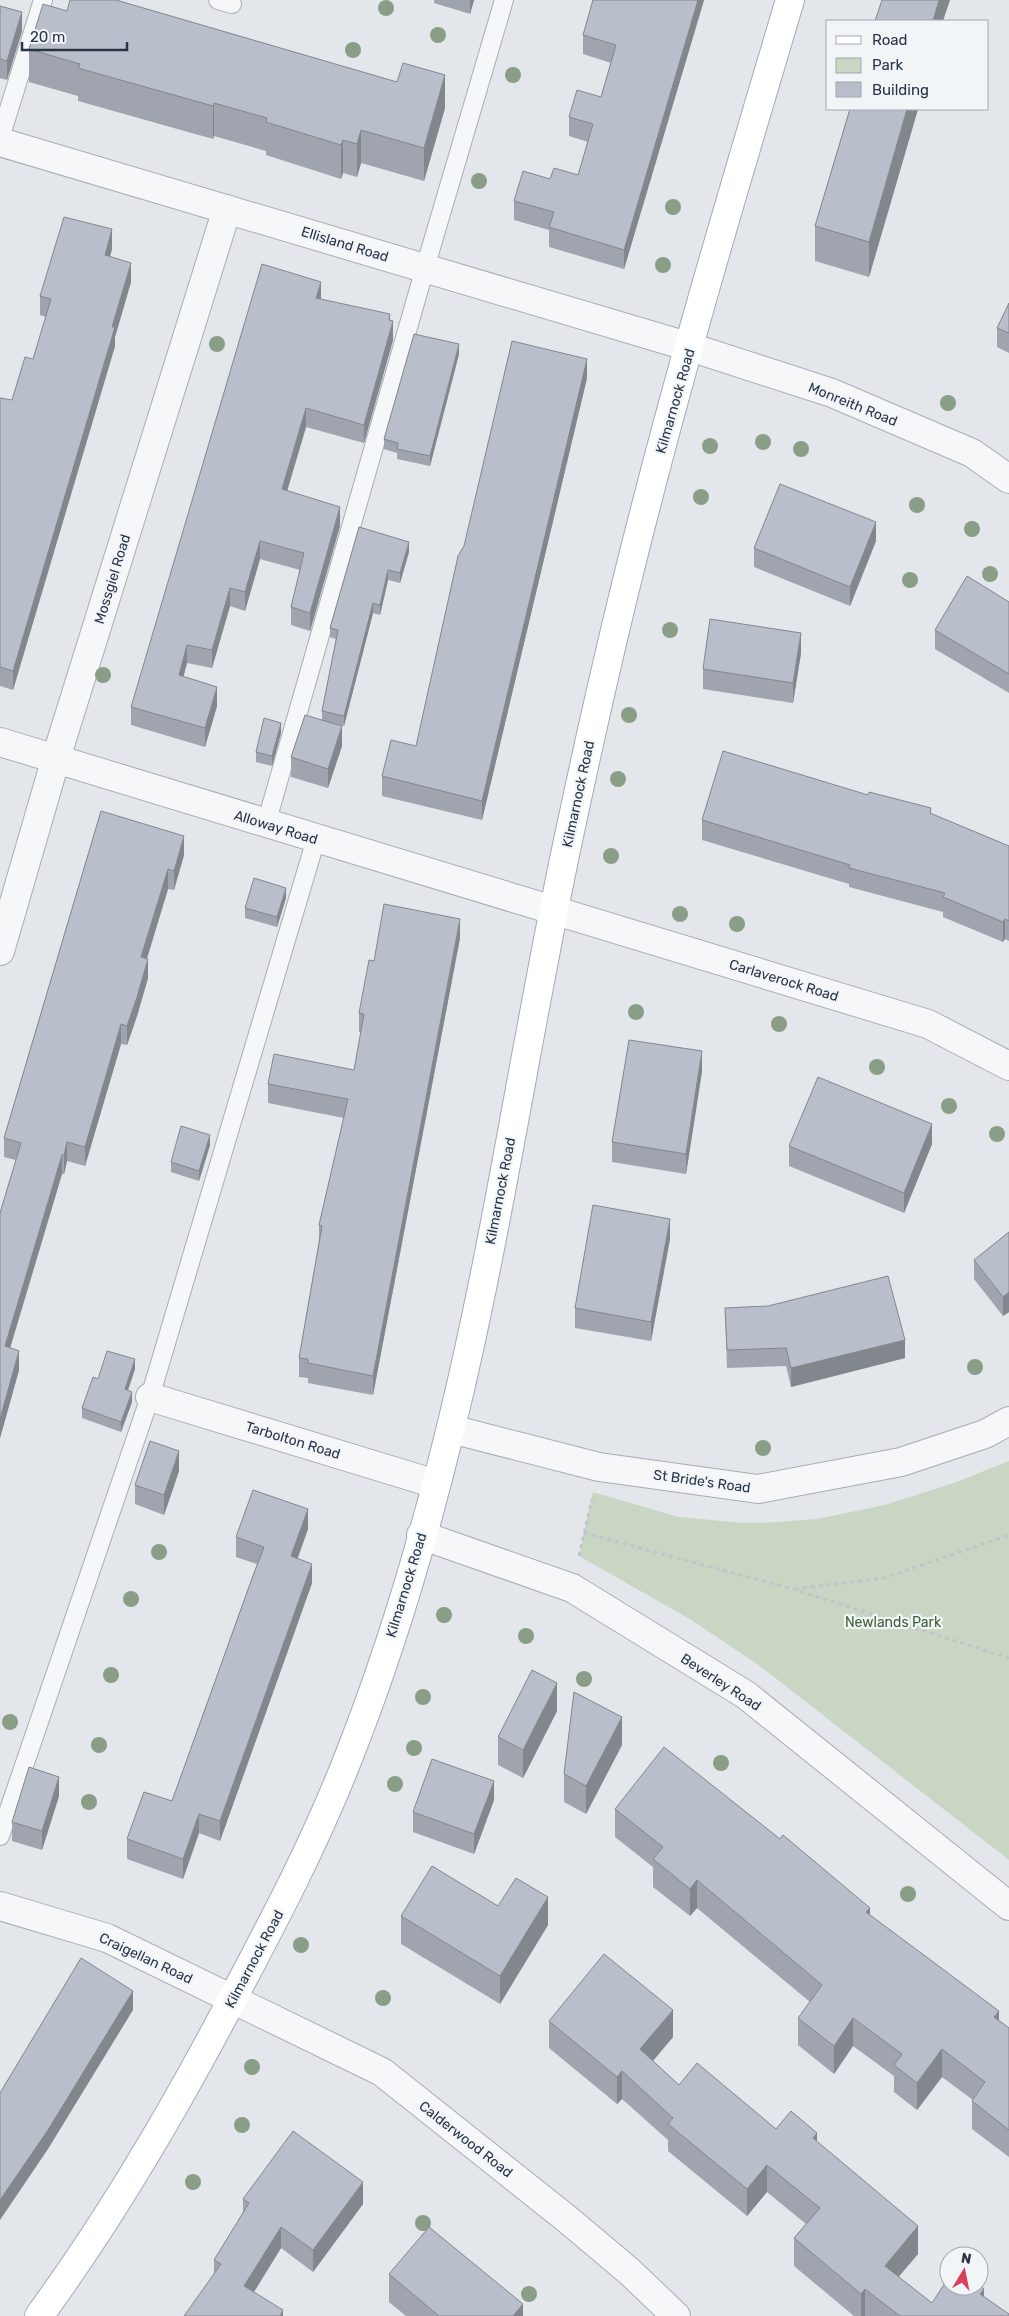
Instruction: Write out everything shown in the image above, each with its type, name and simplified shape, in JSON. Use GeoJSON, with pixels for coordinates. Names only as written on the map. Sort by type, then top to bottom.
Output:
{"type":"FeatureCollection","features":[{"type":"Feature","properties":{"kind":"main road","name":"Kilmarnock Road"},"geometry":{"type":"LineString","coordinates":[[39,2316],[68,2277],[133,2177],[188,2083],[283,1904],[349,1758],[394,1628],[451,1429],[479,1305],[553,908],[604,675],[648,495],[790,0]]}},
{"type":"Feature","properties":{"kind":"street","name":"Ellisland Road"},"geometry":{"type":"LineString","coordinates":[[0,140],[690,347]]}},
{"type":"Feature","properties":{"kind":"street","name":"Mossgiel Road"},"geometry":{"type":"LineString","coordinates":[[0,951],[56,758],[227,209]]}},
{"type":"Feature","properties":{"kind":"street","name":"Monreith Road"},"geometry":{"type":"LineString","coordinates":[[690,347],[832,393],[972,453],[1009,478]]}},
{"type":"Feature","properties":{"kind":"street","name":"Alloway Road"},"geometry":{"type":"LineString","coordinates":[[0,742],[266,824],[553,908]]}},
{"type":"Feature","properties":{"kind":"street","name":"Carlaverock Road"},"geometry":{"type":"LineString","coordinates":[[553,908],[928,1024],[1009,1066]]}},
{"type":"Feature","properties":{"kind":"street","name":"Tarbolton Road"},"geometry":{"type":"LineString","coordinates":[[150,1397],[436,1484]]}},
{"type":"Feature","properties":{"kind":"street","name":"St Bride's Road"},"geometry":{"type":"LineString","coordinates":[[451,1429],[599,1467],[758,1489],[901,1462],[985,1434],[1009,1421]]}},
{"type":"Feature","properties":{"kind":"street","name":"Beverley Road"},"geometry":{"type":"LineString","coordinates":[[421,1535],[572,1588],[746,1695],[1009,1906]]}},
{"type":"Feature","properties":{"kind":"street","name":"Craigellan Road"},"geometry":{"type":"LineString","coordinates":[[0,1906],[107,1938],[232,1999]]}},
{"type":"Feature","properties":{"kind":"street","name":"Calderwood Road"},"geometry":{"type":"LineString","coordinates":[[232,1999],[382,2072],[581,2231],[630,2272],[676,2316]]}},
{"type":"Feature","properties":{"kind":"lane"},"geometry":{"type":"LineString","coordinates":[[0,140],[43,0]]}},
{"type":"Feature","properties":{"kind":"lane"},"geometry":{"type":"LineString","coordinates":[[266,824],[425,268],[504,0]]}},
{"type":"Feature","properties":{"kind":"lane"},"geometry":{"type":"LineString","coordinates":[[0,1836],[150,1397],[316,839]]}},
{"type":"Feature","properties":{"kind":"path"},"geometry":{"type":"LineString","coordinates":[[572,1588],[599,1467]]}},
{"type":"Feature","properties":{"kind":"path"},"geometry":{"type":"LineString","coordinates":[[584,1533],[793,1589],[1009,1658]]}},
{"type":"Feature","properties":{"kind":"path"},"geometry":{"type":"LineString","coordinates":[[793,1589],[884,1578],[1009,1535]]}},
{"type":"Feature","properties":{"kind":"green space","name":"Newlands Park"},"geometry":{"type":"Polygon","coordinates":[[[1009,1461],[1009,1860],[760,1666],[693,1621],[579,1556],[593,1492],[678,1517],[744,1523],[778,1522],[817,1519],[885,1505],[954,1483],[1009,1461]]]}},
{"type":"Feature","properties":{"kind":"building"},"geometry":{"type":"Polygon","coordinates":[[[70,0],[116,0],[397,82],[403,63],[445,75],[424,148],[361,130],[357,144],[343,140],[341,145],[266,122],[267,118],[214,103],[213,106],[78,68],[80,64],[29,49],[43,4],[67,11],[70,0]]]}},
{"type":"Feature","properties":{"kind":"building"},"geometry":{"type":"Polygon","coordinates":[[[593,0],[698,0],[624,250],[549,227],[554,212],[514,201],[523,171],[550,179],[554,168],[578,175],[593,124],[569,117],[577,90],[601,97],[616,45],[583,35],[593,0]]]}},
{"type":"Feature","properties":{"kind":"building"},"geometry":{"type":"Polygon","coordinates":[[[882,0],[939,0],[933,20],[875,20],[882,0]]]}},
{"type":"Feature","properties":{"kind":"building"},"geometry":{"type":"Polygon","coordinates":[[[0,6],[22,12],[7,61],[0,59],[0,6]]]}},
{"type":"Feature","properties":{"kind":"building"},"geometry":{"type":"Polygon","coordinates":[[[850,110],[907,110],[869,242],[815,226],[850,110]]]}},
{"type":"Feature","properties":{"kind":"building"},"geometry":{"type":"Polygon","coordinates":[[[64,217],[112,229],[105,255],[131,263],[112,327],[115,327],[13,671],[0,667],[0,398],[12,400],[25,357],[33,359],[51,299],[40,296],[64,217]]]}},
{"type":"Feature","properties":{"kind":"building"},"geometry":{"type":"Polygon","coordinates":[[[262,264],[321,282],[316,298],[390,314],[389,320],[393,321],[364,425],[306,408],[282,489],[340,507],[310,613],[291,607],[304,553],[260,541],[245,592],[230,588],[212,650],[187,645],[179,675],[217,687],[205,728],[131,707],[262,264]]]}},
{"type":"Feature","properties":{"kind":"building"},"geometry":{"type":"Polygon","coordinates":[[[1009,303],[1009,333],[997,328],[1009,303]]]}},
{"type":"Feature","properties":{"kind":"building"},"geometry":{"type":"Polygon","coordinates":[[[414,334],[459,344],[430,456],[397,449],[398,443],[384,439],[414,334]]]}},
{"type":"Feature","properties":{"kind":"building"},"geometry":{"type":"Polygon","coordinates":[[[512,341],[587,359],[482,801],[382,776],[391,740],[416,746],[458,556],[464,546],[512,341]]]}},
{"type":"Feature","properties":{"kind":"building"},"geometry":{"type":"Polygon","coordinates":[[[780,484],[876,522],[850,587],[754,548],[780,484]]]}},
{"type":"Feature","properties":{"kind":"building"},"geometry":{"type":"Polygon","coordinates":[[[359,527],[409,542],[400,573],[388,570],[380,605],[373,603],[344,716],[322,711],[338,630],[330,628],[359,527]]]}},
{"type":"Feature","properties":{"kind":"building"},"geometry":{"type":"Polygon","coordinates":[[[967,576],[1009,602],[1009,674],[935,630],[967,576]]]}},
{"type":"Feature","properties":{"kind":"building"},"geometry":{"type":"Polygon","coordinates":[[[710,619],[801,633],[793,683],[703,669],[710,619]]]}},
{"type":"Feature","properties":{"kind":"building"},"geometry":{"type":"Polygon","coordinates":[[[305,715],[342,726],[328,769],[291,757],[305,715]]]}},
{"type":"Feature","properties":{"kind":"building"},"geometry":{"type":"Polygon","coordinates":[[[264,718],[281,723],[272,756],[256,752],[264,718]]]}},
{"type":"Feature","properties":{"kind":"building"},"geometry":{"type":"Polygon","coordinates":[[[723,751],[868,795],[869,792],[931,808],[930,813],[1009,846],[1009,921],[1005,919],[1003,922],[943,897],[945,893],[849,868],[850,865],[702,820],[723,751]]]}},
{"type":"Feature","properties":{"kind":"building"},"geometry":{"type":"Polygon","coordinates":[[[101,811],[184,836],[174,871],[168,869],[141,957],[148,959],[137,997],[127,1026],[121,1024],[85,1147],[67,1142],[64,1155],[62,1155],[5,1346],[19,1351],[0,1419],[0,1213],[21,1143],[4,1138],[101,811]]]}},
{"type":"Feature","properties":{"kind":"building"},"geometry":{"type":"Polygon","coordinates":[[[254,878],[286,888],[277,917],[245,908],[254,878]]]}},
{"type":"Feature","properties":{"kind":"building"},"geometry":{"type":"Polygon","coordinates":[[[384,904],[460,919],[373,1376],[308,1363],[308,1359],[299,1358],[322,1226],[319,1225],[348,1099],[268,1084],[274,1054],[354,1070],[364,1014],[359,1013],[369,960],[374,961],[384,904]]]}},
{"type":"Feature","properties":{"kind":"building"},"geometry":{"type":"Polygon","coordinates":[[[629,1040],[702,1051],[686,1154],[612,1142],[629,1040]]]}},
{"type":"Feature","properties":{"kind":"building"},"geometry":{"type":"Polygon","coordinates":[[[818,1077],[932,1124],[904,1193],[789,1146],[818,1077]]]}},
{"type":"Feature","properties":{"kind":"building"},"geometry":{"type":"Polygon","coordinates":[[[181,1126],[210,1135],[199,1171],[171,1162],[181,1126]]]}},
{"type":"Feature","properties":{"kind":"building"},"geometry":{"type":"Polygon","coordinates":[[[593,1205],[670,1219],[651,1322],[575,1308],[593,1205]]]}},
{"type":"Feature","properties":{"kind":"building"},"geometry":{"type":"Polygon","coordinates":[[[1009,1232],[1009,1292],[1003,1297],[974,1260],[1009,1232]]]}},
{"type":"Feature","properties":{"kind":"building"},"geometry":{"type":"Polygon","coordinates":[[[888,1276],[905,1340],[791,1368],[786,1348],[727,1350],[725,1308],[768,1306],[888,1276]]]}},
{"type":"Feature","properties":{"kind":"building"},"geometry":{"type":"Polygon","coordinates":[[[107,1351],[135,1359],[125,1389],[132,1392],[121,1422],[82,1408],[93,1377],[98,1379],[107,1351]]]}},
{"type":"Feature","properties":{"kind":"building"},"geometry":{"type":"Polygon","coordinates":[[[150,1441],[179,1451],[164,1495],[135,1485],[150,1441]]]}},
{"type":"Feature","properties":{"kind":"building"},"geometry":{"type":"Polygon","coordinates":[[[253,1490],[308,1509],[291,1556],[312,1564],[220,1821],[199,1814],[183,1859],[127,1839],[144,1792],[172,1801],[264,1547],[236,1537],[253,1490]]]}},
{"type":"Feature","properties":{"kind":"building"},"geometry":{"type":"Polygon","coordinates":[[[532,1670],[557,1683],[523,1750],[498,1737],[532,1670]]]}},
{"type":"Feature","properties":{"kind":"building"},"geometry":{"type":"Polygon","coordinates":[[[574,1692],[622,1717],[586,1786],[564,1774],[574,1692]]]}},
{"type":"Feature","properties":{"kind":"building"},"geometry":{"type":"Polygon","coordinates":[[[664,1747],[780,1839],[783,1835],[870,1908],[866,1912],[999,2011],[994,2017],[1009,2028],[1009,2130],[972,2101],[985,2082],[942,2049],[917,2083],[894,2065],[902,2054],[853,2018],[834,2046],[798,2018],[822,1985],[697,1880],[690,1889],[653,1859],[663,1847],[615,1809],[664,1747]]]}},
{"type":"Feature","properties":{"kind":"building"},"geometry":{"type":"Polygon","coordinates":[[[432,1759],[494,1781],[474,1834],[413,1812],[432,1759]]]}},
{"type":"Feature","properties":{"kind":"building"},"geometry":{"type":"Polygon","coordinates":[[[29,1767],[59,1777],[42,1831],[12,1822],[29,1767]]]}},
{"type":"Feature","properties":{"kind":"building"},"geometry":{"type":"Polygon","coordinates":[[[432,1866],[498,1906],[516,1878],[548,1897],[500,1976],[401,1916],[432,1866]]]}},
{"type":"Feature","properties":{"kind":"building"},"geometry":{"type":"Polygon","coordinates":[[[604,1954],[673,2010],[640,2049],[679,2085],[697,2063],[776,2129],[791,2111],[817,2133],[813,2138],[918,2226],[885,2266],[932,2303],[939,2292],[939,2296],[983,2296],[1009,2314],[1009,2316],[900,2316],[865,2289],[861,2294],[794,2238],[820,2208],[767,2165],[747,2189],[668,2124],[673,2118],[622,2071],[617,2077],[549,2021],[604,1954]]]}},
{"type":"Feature","properties":{"kind":"building"},"geometry":{"type":"Polygon","coordinates":[[[81,1958],[133,1991],[48,2130],[0,2200],[0,2093],[81,1958]]]}},
{"type":"Feature","properties":{"kind":"building"},"geometry":{"type":"Polygon","coordinates":[[[293,2131],[363,2182],[313,2250],[281,2227],[244,2286],[283,2310],[280,2316],[184,2316],[221,2264],[214,2260],[249,2203],[243,2199],[293,2131]]]}},
{"type":"Feature","properties":{"kind":"building"},"geometry":{"type":"Polygon","coordinates":[[[429,2227],[523,2304],[513,2316],[439,2316],[389,2274],[429,2227]]]}}]}
